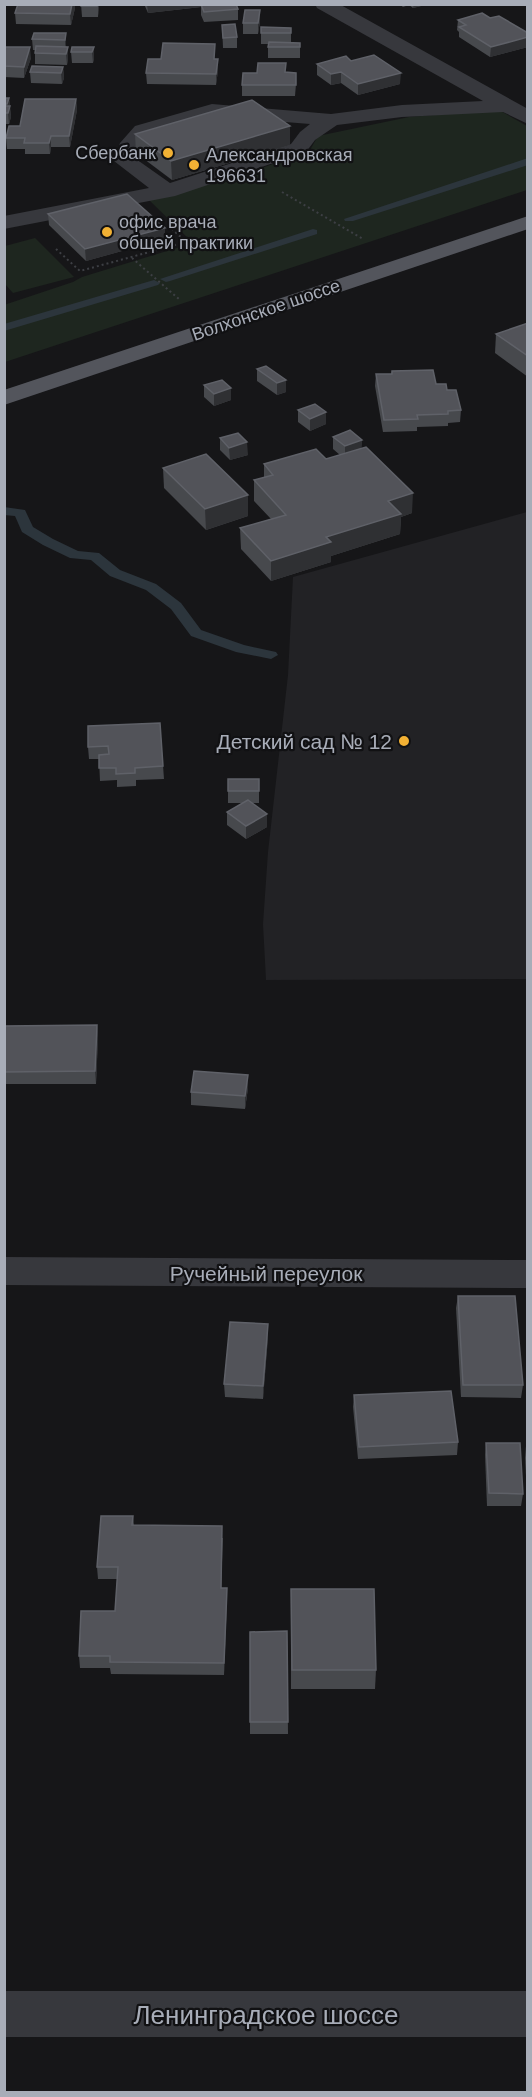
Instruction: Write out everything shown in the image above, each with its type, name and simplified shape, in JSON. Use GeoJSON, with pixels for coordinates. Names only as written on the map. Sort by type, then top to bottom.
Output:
{"type":"FeatureCollection","features":[{"type":"Feature","properties":{"kind":"main road","name":"Волхонское шоссе"},"geometry":{"type":"LineString","coordinates":[[4,398],[528,222]]}},
{"type":"Feature","properties":{"kind":"street"},"geometry":{"type":"LineString","coordinates":[[324,4],[528,118]]}},
{"type":"Feature","properties":{"kind":"street"},"geometry":{"type":"LineString","coordinates":[[167,191],[125,160],[130,143],[142,130],[212,110],[331,120],[402,111],[505,106]]}},
{"type":"Feature","properties":{"kind":"street"},"geometry":{"type":"LineString","coordinates":[[15,221],[167,191],[299,148],[307,136],[331,120]]}},
{"type":"Feature","properties":{"kind":"street","name":"Ручейный переулок"},"geometry":{"type":"LineString","coordinates":[[4,1271],[528,1274]]}},
{"type":"Feature","properties":{"kind":"street","name":"Ленинградское шоссе"},"geometry":{"type":"LineString","coordinates":[[4,2014],[426,2016],[528,2014]]}},
{"type":"Feature","properties":{"kind":"path"},"geometry":{"type":"LineString","coordinates":[[239,167],[365,240]]}},
{"type":"Feature","properties":{"kind":"path"},"geometry":{"type":"LineString","coordinates":[[15,221],[80,271],[186,242],[138,197]]}},
{"type":"Feature","properties":{"kind":"path"},"geometry":{"type":"LineString","coordinates":[[131,257],[188,307]]}},
{"type":"Feature","properties":{"kind":"shaded area"},"geometry":{"type":"Polygon","coordinates":[[[499,110],[527,126],[527,190],[5,362],[4,305],[82,277],[193,243],[148,199],[171,195],[254,171],[310,150],[318,136],[409,117],[499,110]]]}},
{"type":"Feature","properties":{"kind":"shaded area"},"geometry":{"type":"Polygon","coordinates":[[[35,238],[74,277],[13,293],[5,284],[5,246],[35,238]]]}},
{"type":"Feature","properties":{"kind":"shaded area","name":"Детский сад № 12"},"geometry":{"type":"Polygon","coordinates":[[[527,512],[527,979],[266,980],[263,924],[268,852],[288,675],[293,577],[527,512]]]}},
{"type":"Feature","properties":{"kind":"building"},"geometry":{"type":"Polygon","coordinates":[[[18,4],[72,4],[70,14],[15,13],[18,4]]]}},
{"type":"Feature","properties":{"kind":"building"},"geometry":{"type":"Polygon","coordinates":[[[81,4],[98,4],[97,6],[81,6],[81,4]]]}},
{"type":"Feature","properties":{"kind":"building"},"geometry":{"type":"Polygon","coordinates":[[[201,4],[236,4],[238,9],[204,12],[201,4]]]}},
{"type":"Feature","properties":{"kind":"building"},"geometry":{"type":"Polygon","coordinates":[[[245,10],[260,10],[258,23],[243,23],[245,10]]]}},
{"type":"Feature","properties":{"kind":"building"},"geometry":{"type":"Polygon","coordinates":[[[482,13],[490,18],[499,16],[528,33],[528,37],[491,47],[459,27],[466,25],[458,20],[482,13]]]}},
{"type":"Feature","properties":{"kind":"building"},"geometry":{"type":"Polygon","coordinates":[[[235,24],[237,37],[223,38],[222,25],[235,24]]]}},
{"type":"Feature","properties":{"kind":"building"},"geometry":{"type":"Polygon","coordinates":[[[261,27],[291,28],[291,33],[261,33],[261,27]]]}},
{"type":"Feature","properties":{"kind":"building"},"geometry":{"type":"Polygon","coordinates":[[[34,33],[66,33],[65,40],[32,39],[34,33]]]}},
{"type":"Feature","properties":{"kind":"building"},"geometry":{"type":"Polygon","coordinates":[[[269,42],[300,43],[300,47],[268,47],[269,42]]]}},
{"type":"Feature","properties":{"kind":"building"},"geometry":{"type":"Polygon","coordinates":[[[163,43],[215,44],[214,59],[218,59],[216,74],[146,73],[148,59],[161,59],[163,43]]]}},
{"type":"Feature","properties":{"kind":"building"},"geometry":{"type":"Polygon","coordinates":[[[36,46],[68,47],[66,54],[35,53],[36,46]]]}},
{"type":"Feature","properties":{"kind":"building"},"geometry":{"type":"Polygon","coordinates":[[[4,47],[30,47],[24,67],[4,66],[4,47]]]}},
{"type":"Feature","properties":{"kind":"building"},"geometry":{"type":"Polygon","coordinates":[[[72,47],[94,47],[92,52],[71,52],[72,47]]]}},
{"type":"Feature","properties":{"kind":"building"},"geometry":{"type":"Polygon","coordinates":[[[374,55],[401,73],[358,84],[341,72],[331,74],[317,64],[346,56],[351,61],[374,55]]]}},
{"type":"Feature","properties":{"kind":"building"},"geometry":{"type":"Polygon","coordinates":[[[258,63],[286,63],[285,72],[296,73],[296,85],[242,85],[243,73],[257,73],[258,63]]]}},
{"type":"Feature","properties":{"kind":"building"},"geometry":{"type":"Polygon","coordinates":[[[32,66],[63,67],[61,73],[30,72],[32,66]]]}},
{"type":"Feature","properties":{"kind":"building"},"geometry":{"type":"Polygon","coordinates":[[[4,98],[9,98],[7,104],[4,104],[4,98]]]}},
{"type":"Feature","properties":{"kind":"building"},"geometry":{"type":"Polygon","coordinates":[[[25,99],[76,99],[69,136],[51,136],[49,143],[24,143],[25,138],[6,138],[9,126],[20,126],[25,99]]]}},
{"type":"Feature","properties":{"kind":"building"},"geometry":{"type":"Polygon","coordinates":[[[252,100],[290,126],[171,161],[135,134],[252,100]]]}},
{"type":"Feature","properties":{"kind":"building"},"geometry":{"type":"Polygon","coordinates":[[[4,106],[10,106],[8,113],[4,113],[4,106]]]}},
{"type":"Feature","properties":{"kind":"building","name":"офис врача общей практики"},"geometry":{"type":"Polygon","coordinates":[[[127,194],[165,228],[85,249],[48,214],[127,194]]]}},
{"type":"Feature","properties":{"kind":"building"},"geometry":{"type":"Polygon","coordinates":[[[528,323],[528,356],[496,334],[528,323]]]}},
{"type":"Feature","properties":{"kind":"building"},"geometry":{"type":"Polygon","coordinates":[[[266,366],[286,380],[277,383],[257,369],[266,366]]]}},
{"type":"Feature","properties":{"kind":"building"},"geometry":{"type":"Polygon","coordinates":[[[433,370],[436,384],[446,384],[447,390],[456,390],[461,410],[448,411],[448,414],[417,415],[418,419],[384,420],[376,374],[392,374],[392,371],[433,370]]]}},
{"type":"Feature","properties":{"kind":"building"},"geometry":{"type":"Polygon","coordinates":[[[222,380],[231,388],[214,394],[204,385],[222,380]]]}},
{"type":"Feature","properties":{"kind":"building"},"geometry":{"type":"Polygon","coordinates":[[[315,404],[326,412],[310,419],[298,410],[315,404]]]}},
{"type":"Feature","properties":{"kind":"building"},"geometry":{"type":"Polygon","coordinates":[[[350,430],[362,440],[345,446],[333,437],[350,430]]]}},
{"type":"Feature","properties":{"kind":"building"},"geometry":{"type":"Polygon","coordinates":[[[238,433],[247,442],[229,448],[220,438],[238,433]]]}},
{"type":"Feature","properties":{"kind":"building"},"geometry":{"type":"Polygon","coordinates":[[[366,447],[413,493],[388,501],[401,514],[326,537],[331,542],[271,561],[240,528],[286,515],[254,480],[273,475],[264,464],[316,449],[326,459],[366,447]]]}},
{"type":"Feature","properties":{"kind":"building"},"geometry":{"type":"Polygon","coordinates":[[[206,454],[248,495],[205,509],[163,468],[206,454]]]}},
{"type":"Feature","properties":{"kind":"building"},"geometry":{"type":"Polygon","coordinates":[[[160,723],[163,766],[135,768],[135,773],[116,774],[116,768],[99,768],[99,755],[109,754],[108,746],[88,747],[88,726],[160,723]]]}},
{"type":"Feature","properties":{"kind":"building"},"geometry":{"type":"Polygon","coordinates":[[[228,779],[259,779],[259,791],[228,791],[228,779]]]}},
{"type":"Feature","properties":{"kind":"building"},"geometry":{"type":"Polygon","coordinates":[[[248,800],[267,814],[246,826],[227,812],[248,800]]]}},
{"type":"Feature","properties":{"kind":"building"},"geometry":{"type":"Polygon","coordinates":[[[97,1025],[95,1071],[4,1072],[4,1026],[97,1025]]]}},
{"type":"Feature","properties":{"kind":"building"},"geometry":{"type":"Polygon","coordinates":[[[194,1071],[248,1075],[245,1096],[191,1092],[194,1071]]]}},
{"type":"Feature","properties":{"kind":"building"},"geometry":{"type":"Polygon","coordinates":[[[458,1296],[515,1296],[523,1385],[463,1385],[458,1296]]]}},
{"type":"Feature","properties":{"kind":"building"},"geometry":{"type":"Polygon","coordinates":[[[230,1322],[268,1324],[263,1386],[224,1384],[230,1322]]]}},
{"type":"Feature","properties":{"kind":"building"},"geometry":{"type":"Polygon","coordinates":[[[451,1391],[458,1442],[359,1447],[354,1395],[451,1391]]]}},
{"type":"Feature","properties":{"kind":"building"},"geometry":{"type":"Polygon","coordinates":[[[486,1443],[520,1443],[523,1494],[489,1493],[486,1443]]]}},
{"type":"Feature","properties":{"kind":"building"},"geometry":{"type":"Polygon","coordinates":[[[101,1516],[133,1516],[132,1525],[222,1526],[221,1588],[227,1588],[224,1663],[110,1662],[110,1656],[79,1656],[81,1611],[115,1611],[118,1567],[97,1567],[101,1516]]]}},
{"type":"Feature","properties":{"kind":"building"},"geometry":{"type":"Polygon","coordinates":[[[291,1589],[374,1589],[376,1670],[292,1670],[291,1589]]]}},
{"type":"Feature","properties":{"kind":"building"},"geometry":{"type":"Polygon","coordinates":[[[287,1631],[288,1722],[250,1722],[250,1632],[287,1631]]]}},
{"type":"Feature","properties":{"kind":"waterway"},"geometry":{"type":"LineString","coordinates":[[349,219],[528,161]]}},
{"type":"Feature","properties":{"kind":"waterway"},"geometry":{"type":"LineString","coordinates":[[166,279],[313,232]]}},
{"type":"Feature","properties":{"kind":"waterway"},"geometry":{"type":"LineString","coordinates":[[4,328],[154,283]]}},
{"type":"Feature","properties":{"kind":"waterway"},"geometry":{"type":"LineString","coordinates":[[4,511],[20,513],[27,529],[48,542],[75,555],[94,556],[115,573],[151,587],[176,606],[196,633],[241,649],[271,655]]}},
{"type":"Feature","properties":{"kind":"place","name":"Сбербанк"},"geometry":{"type":"Point","coordinates":[168,153]}},
{"type":"Feature","properties":{"kind":"place","name":"Александровская 196631"},"geometry":{"type":"Point","coordinates":[194,165]}},
{"type":"Feature","properties":{"kind":"place","name":"офис врача общей практики"},"geometry":{"type":"Point","coordinates":[107,232]}},
{"type":"Feature","properties":{"kind":"place","name":"Детский сад № 12"},"geometry":{"type":"Point","coordinates":[404,741]}}]}
